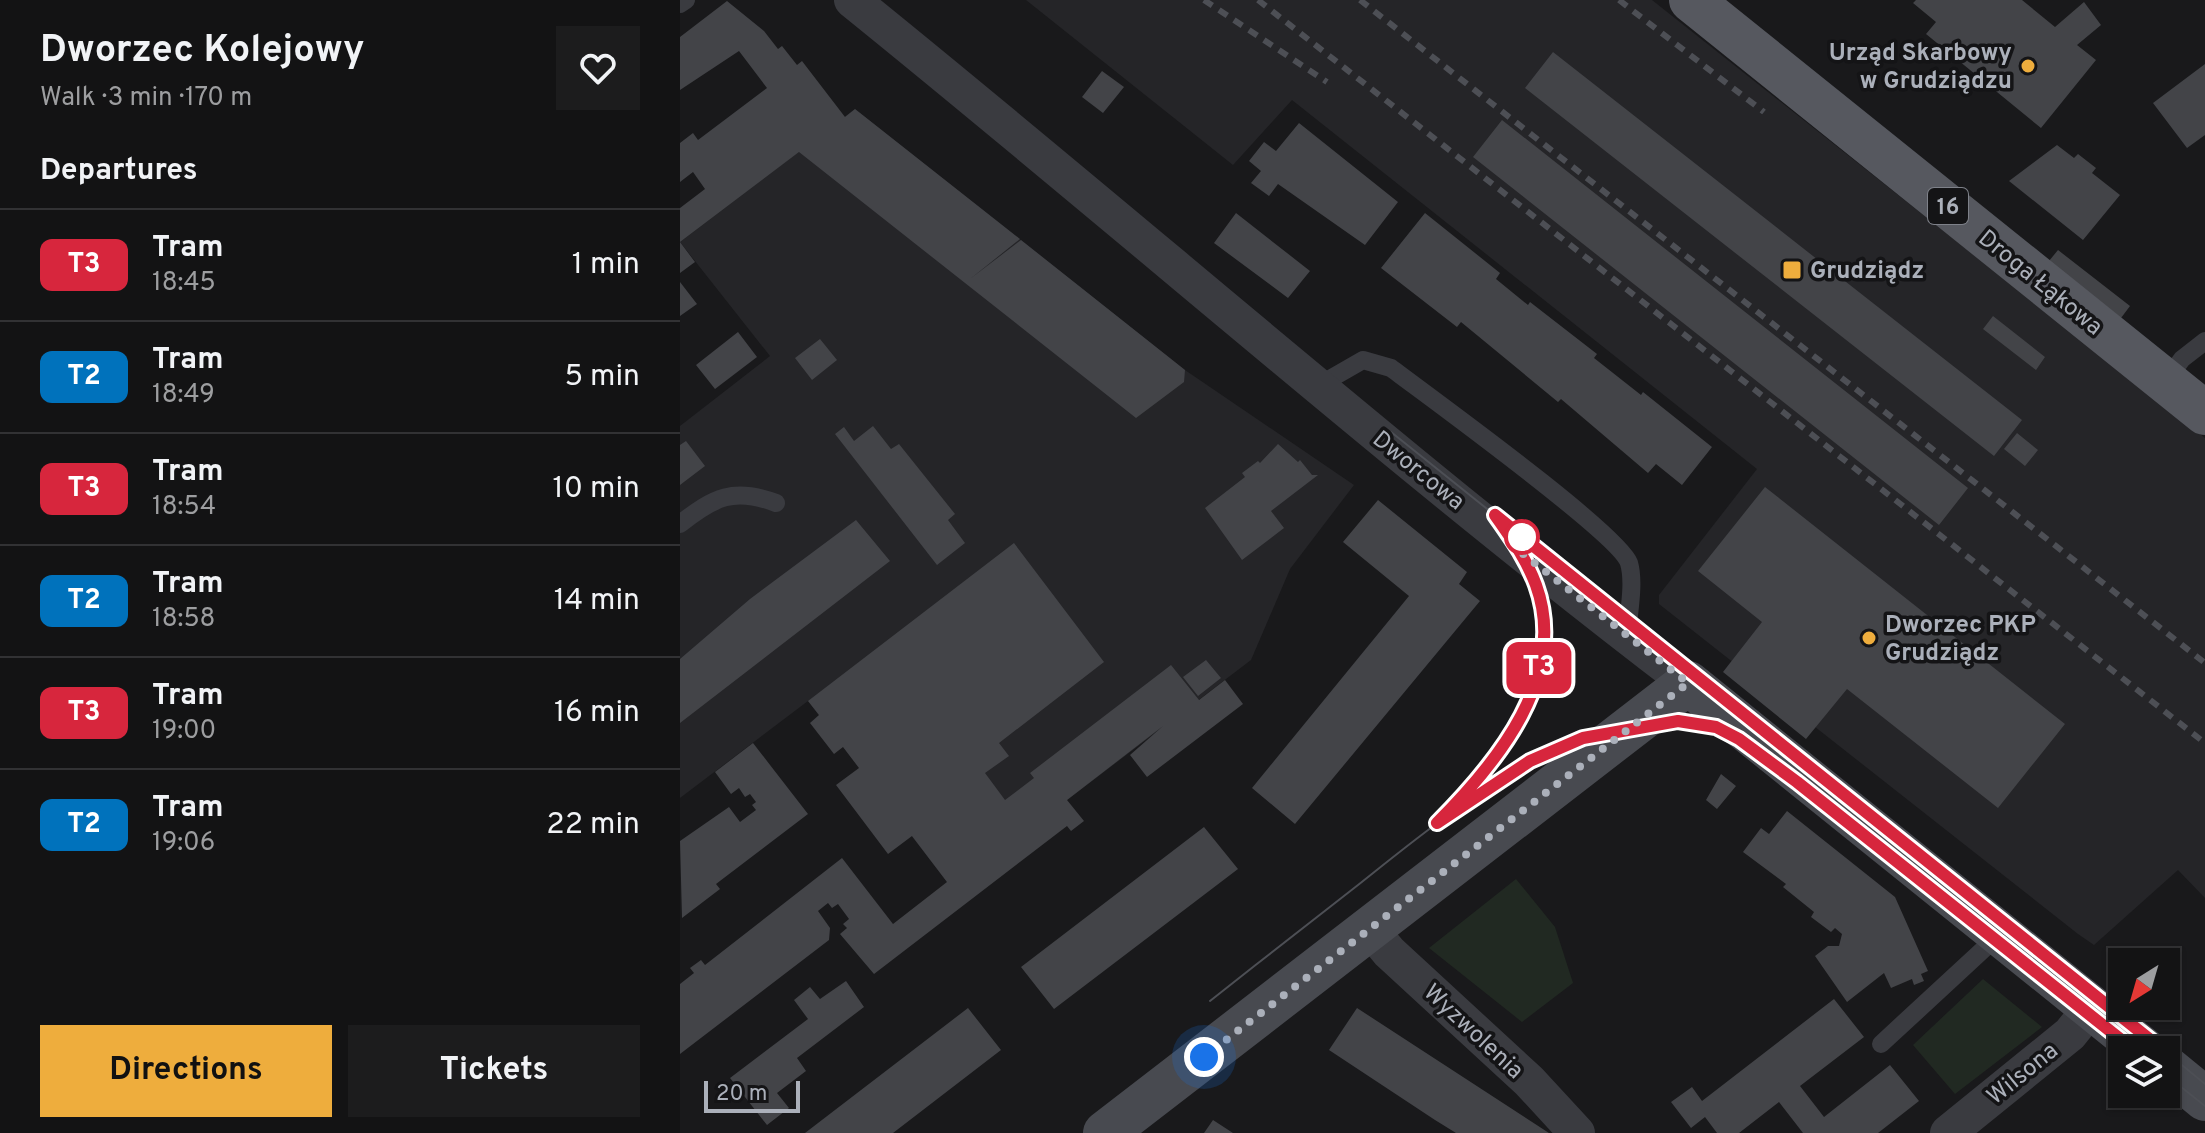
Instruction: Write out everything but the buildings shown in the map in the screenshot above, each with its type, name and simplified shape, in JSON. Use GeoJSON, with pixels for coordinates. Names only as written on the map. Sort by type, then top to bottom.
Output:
{"type":"FeatureCollection","features":[{"type":"Feature","properties":{"kind":"main road","name":"Droga Łąkowa"},"geometry":{"type":"LineString","coordinates":[[1691,0],[2205,413]]}},
{"type":"Feature","properties":{"kind":"street","name":"Dworcowa"},"geometry":{"type":"LineString","coordinates":[[852,0],[1071,176],[1316,387],[2126,1036]]}},
{"type":"Feature","properties":{"kind":"street"},"geometry":{"type":"LineString","coordinates":[[1105,1133],[1688,683]]}},
{"type":"Feature","properties":{"kind":"street","name":"Wyzwolenia"},"geometry":{"type":"LineString","coordinates":[[1370,929],[1389,952],[1529,1081],[1577,1133]]}},
{"type":"Feature","properties":{"kind":"street","name":"Wilsona"},"geometry":{"type":"LineString","coordinates":[[1948,1133],[2070,1034],[2091,1008]]}},
{"type":"Feature","properties":{"kind":"street"},"geometry":{"type":"LineString","coordinates":[[2180,1078],[2205,1099]]}},
{"type":"Feature","properties":{"kind":"lane"},"geometry":{"type":"LineString","coordinates":[[680,4],[686,0]]}},
{"type":"Feature","properties":{"kind":"lane"},"geometry":{"type":"LineString","coordinates":[[2166,381],[2182,359],[2205,341]]}},
{"type":"Feature","properties":{"kind":"lane"},"geometry":{"type":"LineString","coordinates":[[1316,387],[1363,360],[1391,368],[1617,544],[1629,563],[1627,637]]}},
{"type":"Feature","properties":{"kind":"lane"},"geometry":{"type":"LineString","coordinates":[[680,524],[708,502],[749,493],[776,503]]}},
{"type":"Feature","properties":{"kind":"lane"},"geometry":{"type":"LineString","coordinates":[[1881,1044],[2000,934]]}},
{"type":"Feature","properties":{"kind":"shaded area"},"geometry":{"type":"Polygon","coordinates":[[[1026,0],[1652,0],[2205,438],[2205,898],[2178,870],[2094,945],[2078,934],[1659,604],[1659,595],[1757,469],[1292,100],[1233,165],[1026,0]]]}},
{"type":"Feature","properties":{"kind":"shaded area"},"geometry":{"type":"Polygon","coordinates":[[[855,109],[1185,370],[1354,485],[1290,569],[1251,660],[1058,807],[947,882],[808,701],[680,798],[680,426],[770,356],[680,242],[855,109]]]}},
{"type":"Feature","properties":{"kind":"shaded area"},"geometry":{"type":"Polygon","coordinates":[[[1516,879],[1555,927],[1573,983],[1522,1022],[1429,948],[1516,879]]]}},
{"type":"Feature","properties":{"kind":"shaded area"},"geometry":{"type":"Polygon","coordinates":[[[1983,979],[2042,1027],[1955,1094],[1913,1045],[1983,979]]]}},
{"type":"Feature","properties":{"kind":"tram line"},"geometry":{"type":"LineString","coordinates":[[1391,432],[2146,1036]]}},
{"type":"Feature","properties":{"kind":"tram line","name":"T3"},"geometry":{"type":"LineString","coordinates":[[2116,1036],[1797,782],[1739,739],[1716,727],[1678,721],[1583,738],[1530,761],[1437,823],[1475,786],[1499,752],[1524,711],[1542,658],[1543,620],[1537,587],[1522,553],[1495,515],[2146,1036]]}},
{"type":"Feature","properties":{"kind":"tram line"},"geometry":{"type":"LineString","coordinates":[[1466,794],[1491,766],[1511,736],[1527,704],[1537,670],[1541,636],[1538,602],[1528,568],[1509,535]]}},
{"type":"Feature","properties":{"kind":"tram line"},"geometry":{"type":"LineString","coordinates":[[1210,1001],[1439,822],[1486,789],[1536,760],[1587,737],[1639,724],[1690,724],[1739,739],[2116,1036]]}},
{"type":"Feature","properties":{"kind":"tram line"},"geometry":{"type":"LineString","coordinates":[[2180,1063],[2205,1084]]}},
{"type":"Feature","properties":{"kind":"tram line"},"geometry":{"type":"LineString","coordinates":[[2180,1086],[2205,1106]]}},
{"type":"Feature","properties":{"kind":"railway"},"geometry":{"type":"LineString","coordinates":[[1204,0],[1327,82]]}},
{"type":"Feature","properties":{"kind":"railway"},"geometry":{"type":"LineString","coordinates":[[1258,0],[2205,743]]}},
{"type":"Feature","properties":{"kind":"railway"},"geometry":{"type":"LineString","coordinates":[[1360,0],[2205,663]]}},
{"type":"Feature","properties":{"kind":"railway"},"geometry":{"type":"LineString","coordinates":[[1619,0],[1764,112]]}},
{"type":"Feature","properties":{"kind":"place","name":"Urząd Skarbowy w Grudziądzu"},"geometry":{"type":"Point","coordinates":[2028,66]}},
{"type":"Feature","properties":{"kind":"place","name":"Grudziądz"},"geometry":{"type":"Point","coordinates":[1792,270]}},
{"type":"Feature","properties":{"kind":"place","name":"Dworzec PKP Grudziądz"},"geometry":{"type":"Point","coordinates":[1869,638]}},
{"type":"Feature","properties":{"kind":"route"},"geometry":{"type":"LineString","coordinates":[[1204,1057],[1688,683],[1522,553],[1522,537]]}}]}
